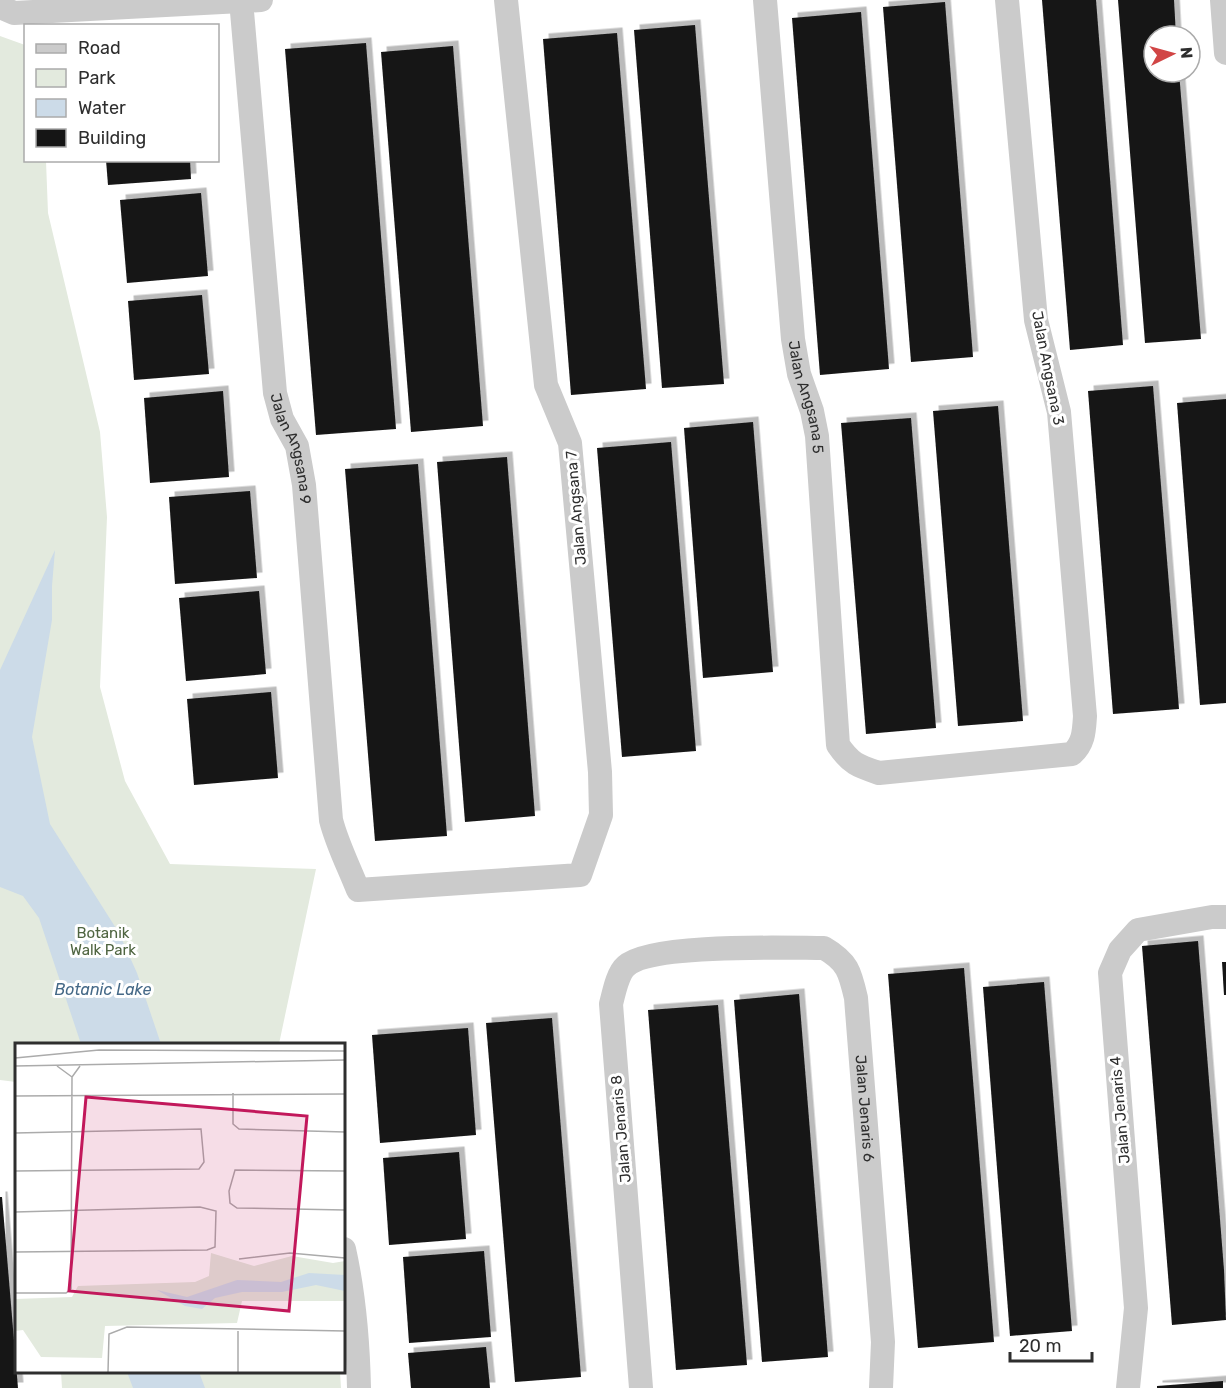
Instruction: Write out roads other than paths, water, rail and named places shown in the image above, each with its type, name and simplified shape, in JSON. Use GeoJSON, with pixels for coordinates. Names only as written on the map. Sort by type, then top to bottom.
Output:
{"type":"FeatureCollection","features":[{"type":"Feature","properties":{"kind":"street"},"geometry":{"type":"LineString","coordinates":[[0,7],[14,14],[248,0]]}},
{"type":"Feature","properties":{"kind":"street","name":"Jalan Angsana 9"},"geometry":{"type":"LineString","coordinates":[[248,0],[275,393],[282,419],[297,446],[304,485],[335,839],[342,850],[358,890]]}},
{"type":"Feature","properties":{"kind":"street","name":"Jalan Angsana 7"},"geometry":{"type":"LineString","coordinates":[[358,890],[580,875],[601,814],[600,772],[570,443],[546,385],[506,0]]}},
{"type":"Feature","properties":{"kind":"street","name":"Jalan Angsana 5"},"geometry":{"type":"LineString","coordinates":[[765,0],[793,339],[799,374],[812,411],[817,436],[838,745],[849,761],[879,774],[1072,754],[1084,737]]}},
{"type":"Feature","properties":{"kind":"street","name":"Jalan Angsana 3"},"geometry":{"type":"LineString","coordinates":[[1007,0],[1036,320],[1059,412],[1085,716],[1084,737]]}},
{"type":"Feature","properties":{"kind":"street"},"geometry":{"type":"LineString","coordinates":[[1222,0],[1226,53]]}},
{"type":"Feature","properties":{"kind":"street","name":"Jalan Jenaris 4"},"geometry":{"type":"LineString","coordinates":[[1128,1388],[1136,1308],[1110,973],[1120,950],[1138,930],[1212,917],[1226,917]]}},
{"type":"Feature","properties":{"kind":"street","name":"Jalan Jenaris 8"},"geometry":{"type":"LineString","coordinates":[[641,1388],[611,1004],[617,982],[625,966],[642,956],[716,948]]}},
{"type":"Feature","properties":{"kind":"street","name":"Jalan Jenaris 6"},"geometry":{"type":"LineString","coordinates":[[716,948],[824,948],[838,956],[850,970],[856,998],[883,1342],[882,1388]]}},
{"type":"Feature","properties":{"kind":"street"},"geometry":{"type":"LineString","coordinates":[[345,1254],[358,1358],[359,1388]]}},
{"type":"Feature","properties":{"kind":"water","name":"Botanic Lake"},"geometry":{"type":"Polygon","coordinates":[[[55,550],[52,620],[32,737],[50,824],[119,933],[137,973],[161,1043],[81,1043],[39,918],[23,896],[0,887],[0,670],[55,550]]]}},
{"type":"Feature","properties":{"kind":"water"},"geometry":{"type":"Polygon","coordinates":[[[127,1373],[199,1373],[205,1388],[133,1388],[127,1373]]]}},
{"type":"Feature","properties":{"kind":"park label","name":"Botanik Walk Park"},"geometry":{"type":"Point","coordinates":[103,942]}}]}
